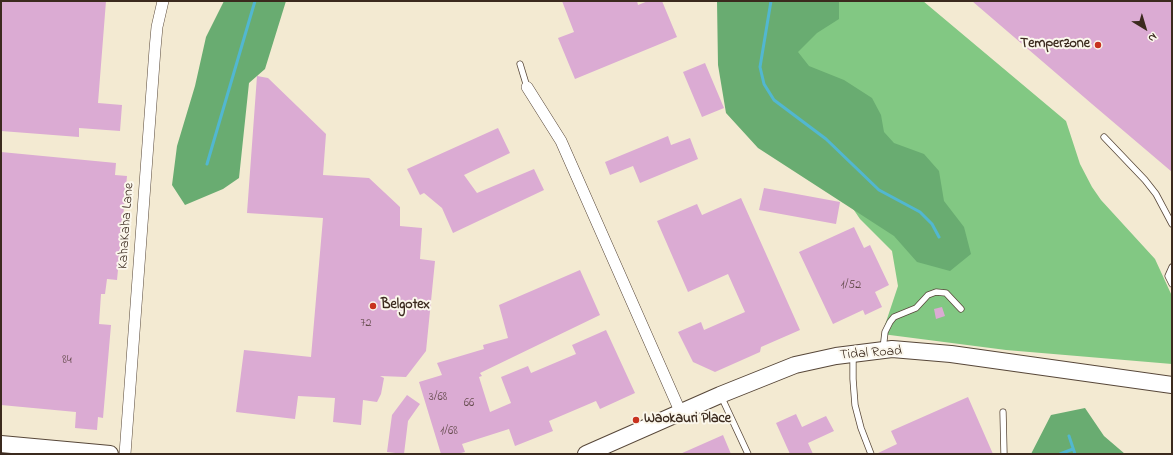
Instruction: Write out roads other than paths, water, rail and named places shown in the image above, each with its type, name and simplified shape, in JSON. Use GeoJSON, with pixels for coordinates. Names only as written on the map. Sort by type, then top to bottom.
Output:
{"type":"FeatureCollection","features":[{"type":"Feature","properties":{"kind":"main road","name":"Tidal Road"},"geometry":{"type":"LineString","coordinates":[[586,454],[680,411],[795,366],[836,356],[883,350],[892,349],[951,354],[1172,385]]}},
{"type":"Feature","properties":{"kind":"main road"},"geometry":{"type":"LineString","coordinates":[[1,444],[110,454]]}},
{"type":"Feature","properties":{"kind":"street","name":"KahaKaha Lane"},"geometry":{"type":"LineString","coordinates":[[125,454],[155,49],[157,27],[164,1]]}},
{"type":"Feature","properties":{"kind":"street"},"geometry":{"type":"LineString","coordinates":[[527,87],[561,141],[680,411]]}},
{"type":"Feature","properties":{"kind":"lane"},"geometry":{"type":"LineString","coordinates":[[520,64],[527,87]]}},
{"type":"Feature","properties":{"kind":"lane"},"geometry":{"type":"LineString","coordinates":[[1104,137],[1146,180],[1156,194],[1172,224]]}},
{"type":"Feature","properties":{"kind":"lane"},"geometry":{"type":"LineString","coordinates":[[1172,268],[1168,276],[1172,284]]}},
{"type":"Feature","properties":{"kind":"lane"},"geometry":{"type":"LineString","coordinates":[[883,350],[885,332],[894,317],[916,308],[928,294],[936,292],[946,293],[961,309]]}},
{"type":"Feature","properties":{"kind":"lane"},"geometry":{"type":"LineString","coordinates":[[853,354],[855,405],[871,454]]}},
{"type":"Feature","properties":{"kind":"lane"},"geometry":{"type":"LineString","coordinates":[[720,395],[748,454]]}},
{"type":"Feature","properties":{"kind":"lane"},"geometry":{"type":"LineString","coordinates":[[1003,412],[1004,454]]}},
{"type":"Feature","properties":{"kind":"waterway"},"geometry":{"type":"LineString","coordinates":[[207,164],[255,1]]}},
{"type":"Feature","properties":{"kind":"waterway"},"geometry":{"type":"LineString","coordinates":[[771,1],[760,67],[764,84],[774,100],[826,139],[879,190],[920,212],[932,224],[939,237]]}},
{"type":"Feature","properties":{"kind":"waterway"},"geometry":{"type":"LineString","coordinates":[[1069,436],[1075,454]]}},
{"type":"Feature","properties":{"kind":"waterway"},"geometry":{"type":"LineString","coordinates":[[1060,454],[1073,449]]}},
{"type":"Feature","properties":{"kind":"place","name":"Temperzone"},"geometry":{"type":"Point","coordinates":[1098,45]}},
{"type":"Feature","properties":{"kind":"place","name":"Belgotex"},"geometry":{"type":"Point","coordinates":[373,306]}},
{"type":"Feature","properties":{"kind":"place","name":"Waokauri Place"},"geometry":{"type":"Point","coordinates":[636,420]}}]}
